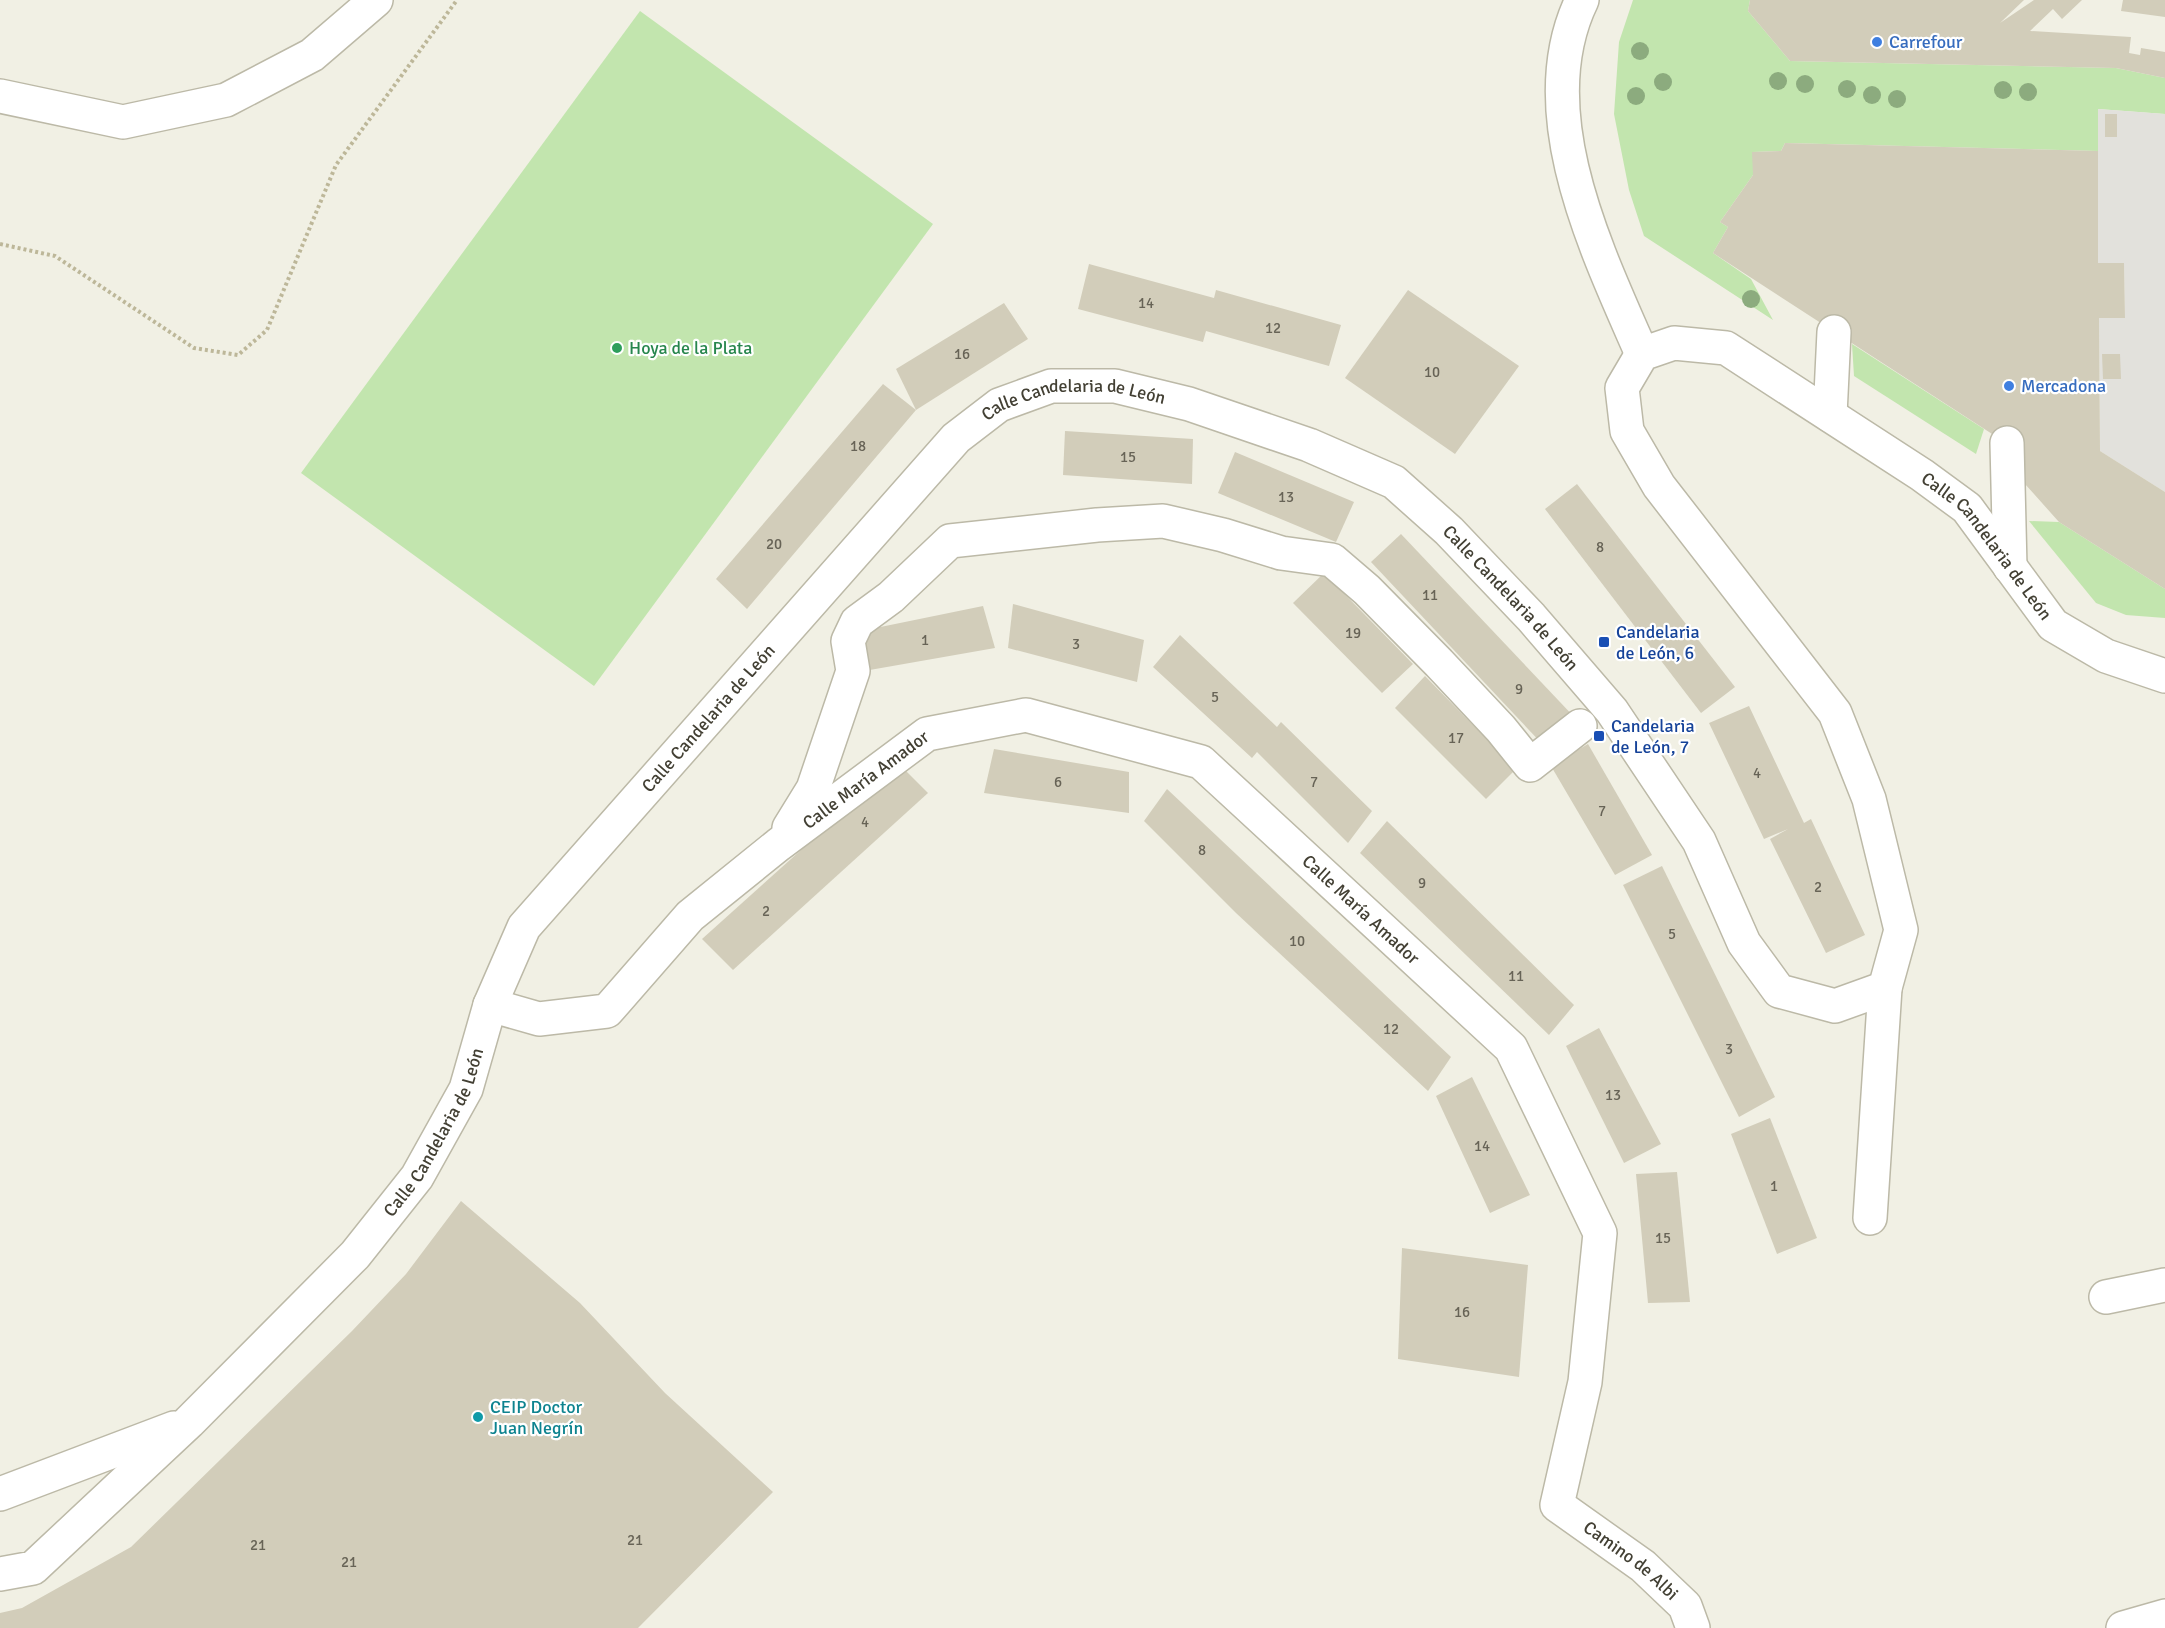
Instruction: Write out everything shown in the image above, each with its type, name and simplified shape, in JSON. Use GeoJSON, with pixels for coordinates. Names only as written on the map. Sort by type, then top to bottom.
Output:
{"type":"FeatureCollection","features":[{"type":"Feature","properties":{"kind":"street"},"geometry":{"type":"LineString","coordinates":[[0,96],[123,122],[226,99],[312,55],[376,0]]}},
{"type":"Feature","properties":{"kind":"street"},"geometry":{"type":"LineString","coordinates":[[1582,0],[1573,20],[1562,85],[1571,168],[1596,248],[1642,354],[1622,388],[1628,431],[1659,486],[1835,714],[1869,798],[1902,930],[1885,988],[1870,1218]]}},
{"type":"Feature","properties":{"kind":"street"},"geometry":{"type":"LineString","coordinates":[[1830,415],[1834,332]]}},
{"type":"Feature","properties":{"kind":"street","name":"Calle Candelaria de León"},"geometry":{"type":"LineString","coordinates":[[1642,354],[1674,343],[1726,348],[1922,475],[1966,508],[2053,625],[2106,656],[2165,676]]}},
{"type":"Feature","properties":{"kind":"street","name":"Calle Candelaria de León"},"geometry":{"type":"LineString","coordinates":[[0,1574],[33,1568],[189,1422],[355,1256],[417,1177],[466,1089],[490,1005],[524,927],[956,438],[999,405],[1051,386],[1114,386],[1189,404],[1308,445],[1394,482],[1449,531],[1531,617],[1612,711],[1699,841],[1744,943],[1779,991],[1835,1006],[1885,988]]}},
{"type":"Feature","properties":{"kind":"street"},"geometry":{"type":"LineString","coordinates":[[2007,444],[2010,567]]}},
{"type":"Feature","properties":{"kind":"street","name":"Calle María Amador"},"geometry":{"type":"LineString","coordinates":[[778,845],[813,789],[853,671],[848,641],[857,622],[891,597],[950,541],[1097,525],[1163,521],[1223,535],[1281,553],[1332,560],[1367,590],[1439,663],[1501,729],[1530,765],[1580,726]]}},
{"type":"Feature","properties":{"kind":"street"},"geometry":{"type":"LineString","coordinates":[[2106,656],[2165,653]]}},
{"type":"Feature","properties":{"kind":"street","name":"Calle María Amador"},"geometry":{"type":"LineString","coordinates":[[490,1005],[539,1018],[607,1011],[690,916],[778,845],[927,734],[1026,715],[1202,762],[1511,1048],[1600,1233],[1585,1382],[1557,1505]]}},
{"type":"Feature","properties":{"kind":"street"},"geometry":{"type":"LineString","coordinates":[[2106,1297],[2165,1285]]}},
{"type":"Feature","properties":{"kind":"street"},"geometry":{"type":"LineString","coordinates":[[0,1494],[189,1422]]}},
{"type":"Feature","properties":{"kind":"street","name":"Camino de Albi"},"geometry":{"type":"LineString","coordinates":[[1557,1505],[1643,1566],[1685,1606],[1693,1628]]}},
{"type":"Feature","properties":{"kind":"path"},"geometry":{"type":"LineString","coordinates":[[0,244],[55,256],[194,348],[238,355],[267,330],[336,165],[457,0]]}},
{"type":"Feature","properties":{"kind":"green space"},"geometry":{"type":"Polygon","coordinates":[[[1633,0],[1750,0],[1748,11],[1790,61],[2116,68],[2165,78],[2165,114],[2098,109],[2098,151],[1785,143],[1781,151],[1753,152],[1753,175],[1720,222],[1728,227],[1713,253],[1751,279],[1773,320],[1644,236],[1629,190],[1614,114],[1619,42],[1633,0]]]}},
{"type":"Feature","properties":{"kind":"green space","name":"Hoya de la Plata"},"geometry":{"type":"Polygon","coordinates":[[[640,11],[933,224],[594,686],[301,473],[640,11]]]}},
{"type":"Feature","properties":{"kind":"green space"},"geometry":{"type":"Polygon","coordinates":[[[1852,344],[1984,429],[1976,454],[1854,376],[1852,344]]]}},
{"type":"Feature","properties":{"kind":"green space"},"geometry":{"type":"Polygon","coordinates":[[[2029,521],[2059,522],[2165,589],[2165,618],[2126,615],[2096,603],[2029,521]]]}},
{"type":"Feature","properties":{"kind":"shaded area"},"geometry":{"type":"Polygon","coordinates":[[[2098,109],[2165,114],[2165,492],[2100,451],[2099,318],[2125,317],[2124,263],[2098,263],[2098,109]]]}},
{"type":"Feature","properties":{"kind":"building","name":"Carrefour"},"geometry":{"type":"Polygon","coordinates":[[[1750,0],[2024,0],[2000,23],[2034,0],[2082,0],[2062,19],[2053,9],[2030,31],[2131,37],[2129,53],[2140,55],[2141,48],[2165,52],[2165,78],[2116,68],[1790,61],[1748,11],[1750,0]]]}},
{"type":"Feature","properties":{"kind":"building"},"geometry":{"type":"Polygon","coordinates":[[[2123,0],[2165,0],[2165,17],[2121,11],[2123,0]]]}},
{"type":"Feature","properties":{"kind":"building"},"geometry":{"type":"Polygon","coordinates":[[[2105,114],[2117,114],[2117,137],[2105,137],[2105,114]]]}},
{"type":"Feature","properties":{"kind":"building","name":"Mercadona"},"geometry":{"type":"Polygon","coordinates":[[[1785,143],[2098,151],[2098,263],[2124,263],[2125,318],[2099,318],[2100,451],[2165,492],[2165,589],[2059,522],[2025,484],[2023,454],[1713,253],[1728,227],[1720,222],[1753,175],[1752,152],[1781,151],[1785,143]]]}},
{"type":"Feature","properties":{"kind":"building"},"geometry":{"type":"Polygon","coordinates":[[[1089,264],[1214,298],[1216,290],[1341,325],[1329,366],[1206,331],[1203,342],[1078,309],[1089,264]]]}},
{"type":"Feature","properties":{"kind":"building"},"geometry":{"type":"Polygon","coordinates":[[[1408,290],[1519,366],[1455,454],[1345,378],[1408,290]]]}},
{"type":"Feature","properties":{"kind":"building"},"geometry":{"type":"Polygon","coordinates":[[[1004,303],[1028,339],[916,410],[896,369],[1004,303]]]}},
{"type":"Feature","properties":{"kind":"building"},"geometry":{"type":"Polygon","coordinates":[[[2102,354],[2120,354],[2121,379],[2103,379],[2102,354]]]}},
{"type":"Feature","properties":{"kind":"building"},"geometry":{"type":"Polygon","coordinates":[[[883,384],[916,410],[747,609],[716,579],[883,384]]]}},
{"type":"Feature","properties":{"kind":"building"},"geometry":{"type":"Polygon","coordinates":[[[1065,431],[1193,439],[1192,484],[1063,475],[1065,431]]]}},
{"type":"Feature","properties":{"kind":"building"},"geometry":{"type":"Polygon","coordinates":[[[1235,452],[1354,502],[1336,542],[1218,493],[1235,452]]]}},
{"type":"Feature","properties":{"kind":"building"},"geometry":{"type":"Polygon","coordinates":[[[1577,484],[1735,687],[1701,713],[1545,509],[1577,484]]]}},
{"type":"Feature","properties":{"kind":"building"},"geometry":{"type":"Polygon","coordinates":[[[1401,534],[1577,720],[1545,747],[1371,562],[1401,534]]]}},
{"type":"Feature","properties":{"kind":"building"},"geometry":{"type":"Polygon","coordinates":[[[1324,573],[1413,664],[1382,693],[1293,603],[1324,573]]]}},
{"type":"Feature","properties":{"kind":"building"},"geometry":{"type":"Polygon","coordinates":[[[1013,604],[1144,640],[1137,682],[1008,648],[1013,604]]]}},
{"type":"Feature","properties":{"kind":"building"},"geometry":{"type":"Polygon","coordinates":[[[983,606],[995,648],[864,671],[856,632],[983,606]]]}},
{"type":"Feature","properties":{"kind":"building"},"geometry":{"type":"Polygon","coordinates":[[[1180,635],[1277,727],[1281,722],[1372,811],[1348,843],[1257,752],[1252,758],[1153,667],[1180,635]]]}},
{"type":"Feature","properties":{"kind":"building"},"geometry":{"type":"Polygon","coordinates":[[[1425,676],[1516,769],[1486,799],[1395,708],[1425,676]]]}},
{"type":"Feature","properties":{"kind":"building"},"geometry":{"type":"Polygon","coordinates":[[[1749,706],[1804,823],[1811,819],[1865,935],[1826,953],[1770,839],[1788,829],[1764,839],[1709,723],[1749,706]]]}},
{"type":"Feature","properties":{"kind":"building"},"geometry":{"type":"Polygon","coordinates":[[[1588,744],[1652,855],[1615,875],[1551,766],[1588,744]]]}},
{"type":"Feature","properties":{"kind":"building"},"geometry":{"type":"Polygon","coordinates":[[[994,749],[1129,772],[1129,813],[984,793],[994,749]]]}},
{"type":"Feature","properties":{"kind":"building"},"geometry":{"type":"Polygon","coordinates":[[[898,763],[928,793],[733,970],[702,939],[898,763]]]}},
{"type":"Feature","properties":{"kind":"building"},"geometry":{"type":"Polygon","coordinates":[[[1167,789],[1451,1057],[1428,1091],[1236,913],[1144,821],[1167,789]]]}},
{"type":"Feature","properties":{"kind":"building"},"geometry":{"type":"Polygon","coordinates":[[[1387,821],[1574,1005],[1549,1035],[1360,853],[1387,821]]]}},
{"type":"Feature","properties":{"kind":"building"},"geometry":{"type":"Polygon","coordinates":[[[1662,866],[1775,1097],[1739,1117],[1623,885],[1662,866]]]}},
{"type":"Feature","properties":{"kind":"building"},"geometry":{"type":"Polygon","coordinates":[[[1599,1028],[1661,1144],[1624,1163],[1566,1046],[1599,1028]]]}},
{"type":"Feature","properties":{"kind":"building"},"geometry":{"type":"Polygon","coordinates":[[[1472,1077],[1530,1195],[1490,1213],[1436,1096],[1472,1077]]]}},
{"type":"Feature","properties":{"kind":"building"},"geometry":{"type":"Polygon","coordinates":[[[1770,1118],[1817,1238],[1777,1254],[1731,1134],[1770,1118]]]}},
{"type":"Feature","properties":{"kind":"building"},"geometry":{"type":"Polygon","coordinates":[[[1677,1172],[1690,1302],[1648,1303],[1636,1174],[1677,1172]]]}},
{"type":"Feature","properties":{"kind":"building","name":"CEIP Doctor Juan Negrín"},"geometry":{"type":"Polygon","coordinates":[[[461,1201],[580,1303],[665,1393],[773,1492],[638,1628],[0,1628],[0,1613],[22,1608],[131,1547],[352,1331],[406,1274],[461,1201]]]}},
{"type":"Feature","properties":{"kind":"building"},"geometry":{"type":"Polygon","coordinates":[[[1402,1248],[1528,1265],[1519,1377],[1398,1359],[1402,1248]]]}},
{"type":"Feature","properties":{"kind":"place","name":"Carrefour"},"geometry":{"type":"Point","coordinates":[1877,42]}},
{"type":"Feature","properties":{"kind":"place","name":"Hoya de la Plata"},"geometry":{"type":"Point","coordinates":[617,348]}},
{"type":"Feature","properties":{"kind":"place","name":"Mercadona"},"geometry":{"type":"Point","coordinates":[2009,386]}},
{"type":"Feature","properties":{"kind":"place","name":"Candelaria de León, 6"},"geometry":{"type":"Point","coordinates":[1604,642]}},
{"type":"Feature","properties":{"kind":"place","name":"Candelaria de León, 7"},"geometry":{"type":"Point","coordinates":[1599,736]}},
{"type":"Feature","properties":{"kind":"place","name":"CEIP Doctor Juan Negrín"},"geometry":{"type":"Point","coordinates":[478,1417]}}]}
